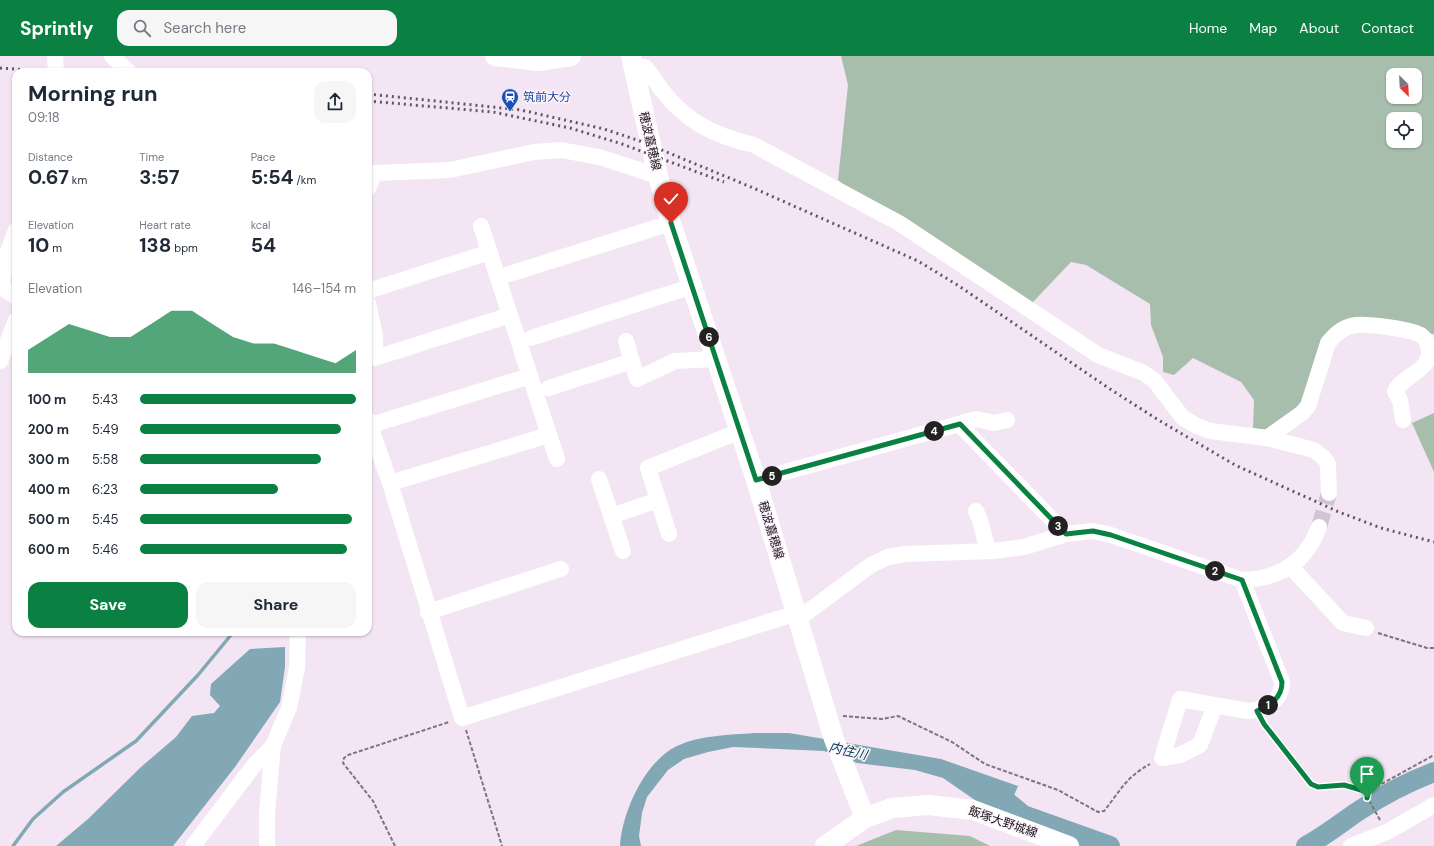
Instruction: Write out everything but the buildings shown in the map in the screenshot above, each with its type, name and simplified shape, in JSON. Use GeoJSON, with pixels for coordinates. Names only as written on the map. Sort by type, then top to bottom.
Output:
{"type":"FeatureCollection","features":[{"type":"Feature","properties":{"kind":"main road"},"geometry":{"type":"LineString","coordinates":[[495,56],[538,61],[571,56]]}},
{"type":"Feature","properties":{"kind":"main road","name":"穂波嘉穂線"},"geometry":{"type":"LineString","coordinates":[[632,61],[658,176],[671,223],[756,480],[834,739],[849,781],[865,818]]}},
{"type":"Feature","properties":{"kind":"main road","name":"飯塚大野城線"},"geometry":{"type":"LineString","coordinates":[[825,846],[865,818],[892,808],[928,805],[973,810],[1070,846]]}},
{"type":"Feature","properties":{"kind":"street"},"geometry":{"type":"LineString","coordinates":[[55,56],[56,68]]}},
{"type":"Feature","properties":{"kind":"street"},"geometry":{"type":"LineString","coordinates":[[112,56],[124,68]]}},
{"type":"Feature","properties":{"kind":"street"},"geometry":{"type":"LineString","coordinates":[[632,61],[645,67],[661,89],[693,120],[710,132],[754,145],[900,223],[1098,356],[1149,376],[1165,393],[1182,418],[1210,431],[1267,438],[1314,450],[1320,454],[1328,464],[1328,493]]}},
{"type":"Feature","properties":{"kind":"street"},"geometry":{"type":"LineString","coordinates":[[372,179],[375,172],[450,170],[534,152],[561,150],[588,154],[658,176]]}},
{"type":"Feature","properties":{"kind":"street"},"geometry":{"type":"LineString","coordinates":[[509,274],[671,223]]}},
{"type":"Feature","properties":{"kind":"street"},"geometry":{"type":"LineString","coordinates":[[481,226],[557,459]]}},
{"type":"Feature","properties":{"kind":"street"},"geometry":{"type":"LineString","coordinates":[[12,241],[6,257],[1,287],[12,294]]}},
{"type":"Feature","properties":{"kind":"street"},"geometry":{"type":"LineString","coordinates":[[372,290],[490,252]]}},
{"type":"Feature","properties":{"kind":"street"},"geometry":{"type":"LineString","coordinates":[[531,338],[693,286]]}},
{"type":"Feature","properties":{"kind":"street"},"geometry":{"type":"LineString","coordinates":[[372,322],[375,336],[375,358],[510,315]]}},
{"type":"Feature","properties":{"kind":"street"},"geometry":{"type":"LineString","coordinates":[[1267,438],[1306,410],[1328,342],[1334,335],[1355,325],[1403,330],[1421,336],[1428,344],[1429,354],[1423,366],[1398,384],[1395,392],[1400,400],[1403,420]]}},
{"type":"Feature","properties":{"kind":"street"},"geometry":{"type":"LineString","coordinates":[[0,361],[12,330]]}},
{"type":"Feature","properties":{"kind":"street"},"geometry":{"type":"LineString","coordinates":[[626,341],[638,379],[675,361],[716,359]]}},
{"type":"Feature","properties":{"kind":"street"},"geometry":{"type":"LineString","coordinates":[[549,388],[632,361]]}},
{"type":"Feature","properties":{"kind":"street"},"geometry":{"type":"LineString","coordinates":[[372,421],[530,376]]}},
{"type":"Feature","properties":{"kind":"street"},"geometry":{"type":"LineString","coordinates":[[756,480],[976,419],[994,423],[1007,420]]}},
{"type":"Feature","properties":{"kind":"street"},"geometry":{"type":"LineString","coordinates":[[960,424],[1066,534]]}},
{"type":"Feature","properties":{"kind":"street"},"geometry":{"type":"LineString","coordinates":[[372,431],[390,483],[428,612],[462,718],[798,616],[871,565],[888,557],[906,554],[988,551],[1024,547],[1066,534],[1093,531],[1111,535],[1242,580],[1257,579],[1273,576],[1291,567],[1314,541],[1319,526]]}},
{"type":"Feature","properties":{"kind":"street"},"geometry":{"type":"LineString","coordinates":[[668,534],[648,468],[740,431]]}},
{"type":"Feature","properties":{"kind":"street"},"geometry":{"type":"LineString","coordinates":[[390,483],[549,435]]}},
{"type":"Feature","properties":{"kind":"street"},"geometry":{"type":"LineString","coordinates":[[599,479],[623,551]]}},
{"type":"Feature","properties":{"kind":"street"},"geometry":{"type":"LineString","coordinates":[[611,516],[658,500]]}},
{"type":"Feature","properties":{"kind":"street"},"geometry":{"type":"LineString","coordinates":[[976,512],[980,520],[988,551]]}},
{"type":"Feature","properties":{"kind":"street"},"geometry":{"type":"LineString","coordinates":[[1291,567],[1343,623],[1366,628]]}},
{"type":"Feature","properties":{"kind":"street"},"geometry":{"type":"LineString","coordinates":[[428,612],[561,569]]}},
{"type":"Feature","properties":{"kind":"street"},"geometry":{"type":"LineString","coordinates":[[1215,705],[1200,745],[1180,755],[1162,758],[1180,698],[1248,711],[1257,711],[1272,703],[1279,697],[1282,690],[1282,682],[1242,580]]}},
{"type":"Feature","properties":{"kind":"street"},"geometry":{"type":"LineString","coordinates":[[267,846],[267,812],[273,746],[289,708],[297,668],[298,636]]}},
{"type":"Feature","properties":{"kind":"street"},"geometry":{"type":"LineString","coordinates":[[193,846],[255,764],[273,746]]}},
{"type":"Feature","properties":{"kind":"street"},"geometry":{"type":"LineString","coordinates":[[1351,846],[1386,832],[1434,805]]}},
{"type":"Feature","properties":{"kind":"path"},"geometry":{"type":"LineString","coordinates":[[1366,628],[1388,637],[1427,648],[1434,648]]}},
{"type":"Feature","properties":{"kind":"path"},"geometry":{"type":"LineString","coordinates":[[1257,711],[1264,724],[1311,784],[1318,787],[1344,785],[1368,792],[1434,755]]}},
{"type":"Feature","properties":{"kind":"path"},"geometry":{"type":"LineString","coordinates":[[826,714],[882,719],[898,716],[952,742],[985,764],[1058,790],[1098,812],[1104,811],[1122,785],[1134,772],[1162,758]]}},
{"type":"Feature","properties":{"kind":"path"},"geometry":{"type":"LineString","coordinates":[[395,846],[372,801],[343,763],[344,758],[348,755],[462,718],[502,846]]}},
{"type":"Feature","properties":{"kind":"path"},"geometry":{"type":"LineString","coordinates":[[1368,792],[1369,801],[1382,823]]}},
{"type":"Feature","properties":{"kind":"green space"},"geometry":{"type":"Polygon","coordinates":[[[841,56],[1434,56],[1434,334],[1340,325],[1300,407],[1267,430],[1253,428],[1254,400],[1241,382],[1193,358],[1174,375],[1163,372],[1163,357],[1151,325],[1150,304],[1086,265],[1071,262],[1032,303],[859,197],[838,180],[848,85],[841,56]]]}},
{"type":"Feature","properties":{"kind":"green space"},"geometry":{"type":"Polygon","coordinates":[[[1434,413],[1434,472],[1412,423],[1434,413]]]}},
{"type":"Feature","properties":{"kind":"green space"},"geometry":{"type":"Polygon","coordinates":[[[896,830],[970,836],[990,846],[856,846],[896,830]]]}},
{"type":"Feature","properties":{"kind":"water"},"geometry":{"type":"Polygon","coordinates":[[[285,647],[285,667],[280,702],[235,767],[173,846],[56,846],[88,819],[141,767],[176,737],[192,716],[214,713],[220,706],[210,695],[211,684],[250,649],[285,647]]]}},
{"type":"Feature","properties":{"kind":"water"},"geometry":{"type":"Polygon","coordinates":[[[755,733],[789,733],[941,759],[1018,786],[1006,814],[982,805],[943,778],[915,770],[857,763],[824,751],[733,747],[684,759],[668,770],[647,797],[642,813],[639,836],[641,846],[620,846],[625,818],[630,803],[645,775],[665,753],[686,742],[715,736],[755,733]]]}},
{"type":"Feature","properties":{"kind":"waterway"},"geometry":{"type":"LineString","coordinates":[[13,846],[33,819],[63,792],[136,741],[198,675],[230,636]]}},
{"type":"Feature","properties":{"kind":"waterway","name":"内住川"},"geometry":{"type":"LineString","coordinates":[[1306,846],[1378,799],[1405,784],[1434,772]]}},
{"type":"Feature","properties":{"kind":"waterway","name":"内住川"},"geometry":{"type":"LineString","coordinates":[[988,790],[997,793],[1023,815],[1110,846]]}},
{"type":"Feature","properties":{"kind":"tunnel"},"geometry":{"type":"LineString","coordinates":[[1319,527],[1329,493]]}},
{"type":"Feature","properties":{"kind":"railway"},"geometry":{"type":"LineString","coordinates":[[0,68],[12,69]]}},
{"type":"Feature","properties":{"kind":"railway"},"geometry":{"type":"LineString","coordinates":[[372,94],[521,110],[604,129],[640,141],[751,187],[918,261],[959,286],[1110,389],[1160,421],[1235,465],[1339,512],[1381,528],[1434,542]]}},
{"type":"Feature","properties":{"kind":"railway"},"geometry":{"type":"LineString","coordinates":[[372,101],[493,112],[570,128],[622,144],[724,182]]}},
{"type":"Feature","properties":{"kind":"place","name":"筑前大分"},"geometry":{"type":"Point","coordinates":[510,112]}},
{"type":"Feature","properties":{"kind":"route"},"geometry":{"type":"LineString","coordinates":[[671,223],[756,480],[960,424],[1066,534],[1093,531],[1111,535],[1242,580],[1282,682],[1282,690],[1279,697],[1272,703],[1257,711],[1264,724],[1292,762],[1311,784],[1318,787],[1344,785],[1368,792],[1367,798]]}}]}
